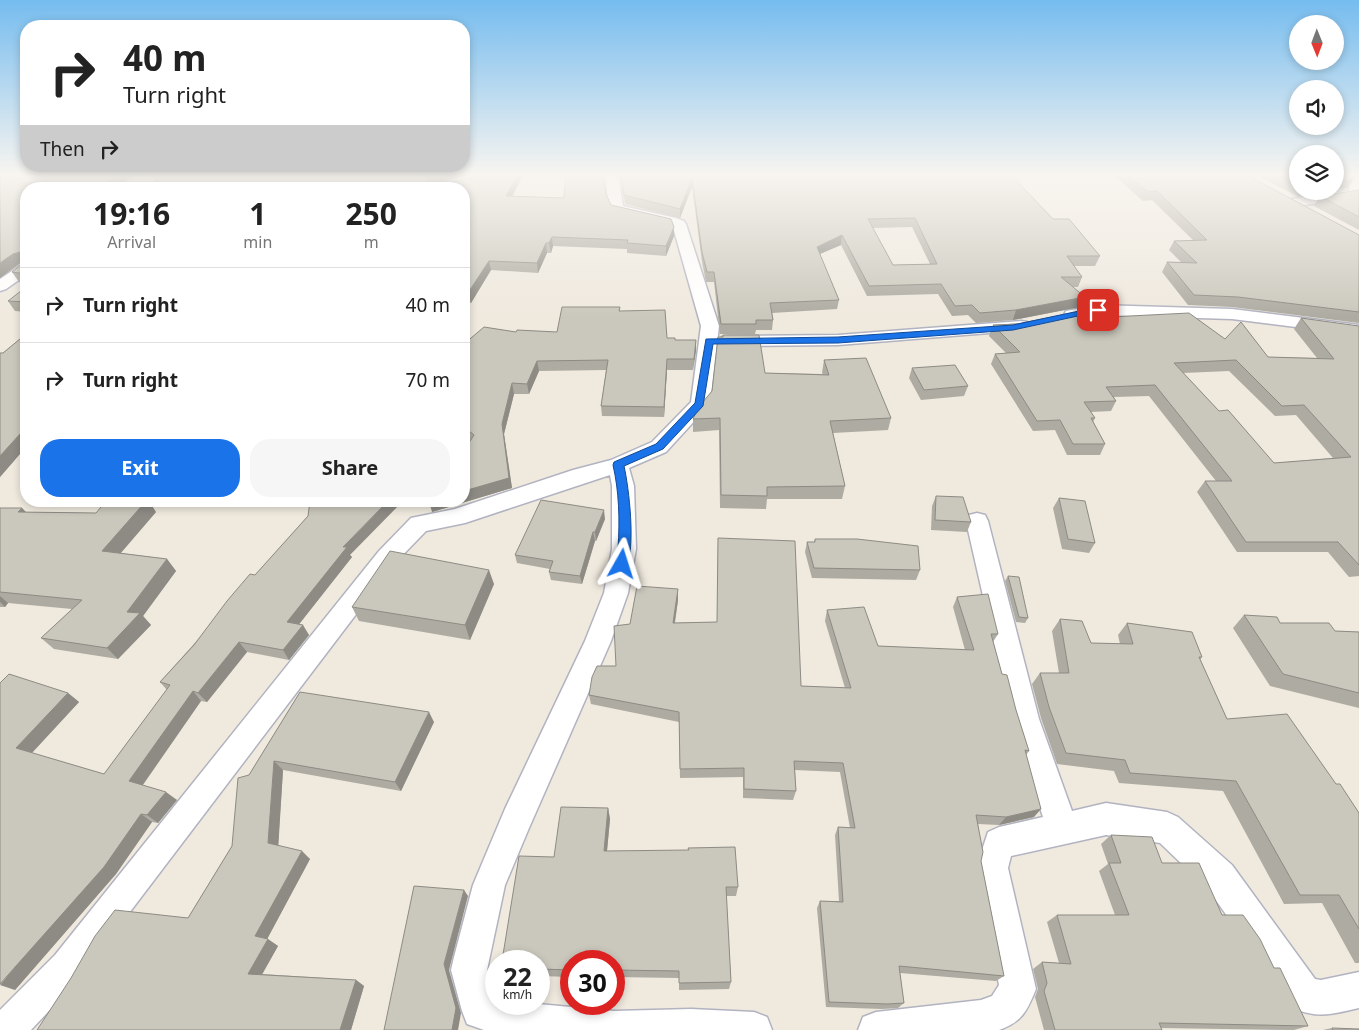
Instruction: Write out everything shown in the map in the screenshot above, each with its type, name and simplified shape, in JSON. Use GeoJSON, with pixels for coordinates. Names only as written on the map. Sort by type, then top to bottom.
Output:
{"type":"FeatureCollection","features":[{"type":"Feature","properties":{"kind":"street"},"geometry":{"type":"LineString","coordinates":[[6,1030],[67,967],[387,557],[419,524],[457,517],[581,475],[618,465],[659,447],[700,404],[710,326],[679,224],[673,221]]}},
{"type":"Feature","properties":{"kind":"street"},"geometry":{"type":"LineString","coordinates":[[0,286],[20,272]]}},
{"type":"Feature","properties":{"kind":"street"},"geometry":{"type":"LineString","coordinates":[[1060,318],[1098,310],[1232,314],[1359,330]]}},
{"type":"Feature","properties":{"kind":"street"},"geometry":{"type":"LineString","coordinates":[[709,341],[838,340],[1013,327],[1042,321]]}},
{"type":"Feature","properties":{"kind":"street"},"geometry":{"type":"LineString","coordinates":[[618,465],[623,486],[624,549],[616,593],[595,649],[520,811],[489,886],[469,970],[480,1011],[526,1021],[614,1029],[691,1027],[754,1030]]}},
{"type":"Feature","properties":{"kind":"street"},"geometry":{"type":"LineString","coordinates":[[977,521],[1024,719],[1063,830]]}},
{"type":"Feature","properties":{"kind":"street"},"geometry":{"type":"LineString","coordinates":[[876,1030],[981,1018],[1004,1010],[1018,990],[992,868],[998,843],[1106,819],[1167,828],[1220,876],[1305,995],[1321,998],[1359,990]]}},
{"type":"Feature","properties":{"kind":"building"},"geometry":{"type":"Polygon","coordinates":[[[0,221],[20,221],[20,252],[13,254],[0,263],[0,221]]]}},
{"type":"Feature","properties":{"kind":"building"},"geometry":{"type":"Polygon","coordinates":[[[470,221],[672,221],[674,227],[666,246],[627,243],[628,240],[552,237],[549,243],[546,243],[537,263],[489,261],[470,290],[470,221]]]}},
{"type":"Feature","properties":{"kind":"building"},"geometry":{"type":"Polygon","coordinates":[[[698,221],[869,221],[893,265],[937,264],[916,221],[1071,221],[1100,256],[1067,256],[1082,277],[1061,277],[1085,297],[1016,310],[980,313],[972,305],[955,306],[941,284],[869,286],[842,235],[817,247],[839,300],[770,303],[773,320],[756,320],[756,324],[721,324],[714,272],[707,272],[698,221]]]}},
{"type":"Feature","properties":{"kind":"building"},"geometry":{"type":"Polygon","coordinates":[[[1188,221],[1333,221],[1359,235],[1359,312],[1238,297],[1194,295],[1167,262],[1197,263],[1174,241],[1207,240],[1188,221]]]}},
{"type":"Feature","properties":{"kind":"building"},"geometry":{"type":"Polygon","coordinates":[[[20,266],[20,273],[12,272],[20,266]]]}},
{"type":"Feature","properties":{"kind":"building"},"geometry":{"type":"Polygon","coordinates":[[[20,292],[20,302],[8,301],[20,292]]]}},
{"type":"Feature","properties":{"kind":"building"},"geometry":{"type":"Polygon","coordinates":[[[562,307],[620,307],[619,311],[665,310],[667,338],[696,340],[694,359],[667,359],[664,407],[601,406],[608,360],[537,361],[527,384],[512,383],[502,424],[509,478],[470,489],[470,441],[474,435],[470,432],[470,339],[484,327],[516,332],[517,330],[557,332],[562,307]]]}},
{"type":"Feature","properties":{"kind":"building"},"geometry":{"type":"Polygon","coordinates":[[[1098,308],[1110,317],[1189,313],[1225,339],[1241,322],[1268,357],[1334,359],[1301,318],[1359,326],[1359,565],[1338,542],[1246,542],[1205,481],[1232,481],[1155,385],[1106,387],[1116,401],[1084,402],[1095,418],[1091,418],[1105,444],[1073,444],[1060,420],[1037,421],[995,354],[1020,352],[993,325],[1017,324],[1098,308]],[[1236,360],[1174,363],[1219,411],[1228,410],[1274,463],[1351,457],[1304,405],[1282,406],[1236,360]]]}},
{"type":"Feature","properties":{"kind":"building"},"geometry":{"type":"Polygon","coordinates":[[[723,335],[759,335],[765,373],[829,375],[824,360],[866,358],[891,418],[830,421],[845,486],[767,487],[767,496],[721,495],[720,418],[693,419],[698,408],[712,391],[718,337],[723,337],[723,335]]]}},
{"type":"Feature","properties":{"kind":"building"},"geometry":{"type":"Polygon","coordinates":[[[20,339],[20,434],[0,456],[0,353],[3,353],[20,339]]]}},
{"type":"Feature","properties":{"kind":"building"},"geometry":{"type":"Polygon","coordinates":[[[955,365],[968,386],[924,390],[912,368],[955,365]]]}},
{"type":"Feature","properties":{"kind":"building"},"geometry":{"type":"Polygon","coordinates":[[[936,496],[963,497],[971,522],[935,520],[936,496]]]}},
{"type":"Feature","properties":{"kind":"building"},"geometry":{"type":"Polygon","coordinates":[[[1059,498],[1085,501],[1095,543],[1068,539],[1059,498]]]}},
{"type":"Feature","properties":{"kind":"building"},"geometry":{"type":"Polygon","coordinates":[[[541,500],[604,510],[595,532],[593,532],[580,576],[549,572],[553,561],[515,555],[541,500]]]}},
{"type":"Feature","properties":{"kind":"building"},"geometry":{"type":"Polygon","coordinates":[[[101,507],[141,507],[102,551],[167,559],[127,612],[140,613],[107,648],[41,638],[82,600],[0,592],[0,508],[22,508],[18,512],[96,513],[101,507]]]}},
{"type":"Feature","properties":{"kind":"building"},"geometry":{"type":"Polygon","coordinates":[[[309,507],[382,507],[343,547],[347,547],[287,622],[303,625],[283,650],[239,642],[198,693],[193,691],[129,781],[166,792],[147,815],[141,814],[104,867],[0,984],[0,683],[9,674],[68,693],[16,748],[104,774],[170,685],[160,682],[194,645],[250,574],[255,575],[308,516],[309,507]]]}},
{"type":"Feature","properties":{"kind":"building"},"geometry":{"type":"Polygon","coordinates":[[[718,538],[795,541],[801,686],[851,688],[827,610],[864,607],[878,646],[974,650],[957,597],[988,594],[998,634],[991,634],[1002,674],[1007,675],[1029,751],[1025,750],[1041,809],[1006,817],[976,815],[983,852],[981,861],[1004,976],[899,966],[904,1003],[829,1002],[820,901],[843,902],[838,827],[855,828],[843,763],[794,761],[796,791],[744,789],[744,768],[680,769],[679,712],[589,695],[592,677],[597,666],[616,666],[614,626],[630,624],[637,586],[678,589],[673,623],[717,622],[718,538]]]}},
{"type":"Feature","properties":{"kind":"building"},"geometry":{"type":"Polygon","coordinates":[[[815,539],[857,539],[918,546],[920,570],[814,568],[807,542],[815,542],[815,539]]]}},
{"type":"Feature","properties":{"kind":"building"},"geometry":{"type":"Polygon","coordinates":[[[390,551],[489,570],[465,625],[352,607],[390,551]]]}},
{"type":"Feature","properties":{"kind":"building"},"geometry":{"type":"Polygon","coordinates":[[[1008,576],[1019,577],[1028,618],[1019,617],[1008,576]]]}},
{"type":"Feature","properties":{"kind":"building"},"geometry":{"type":"Polygon","coordinates":[[[1244,615],[1277,617],[1280,623],[1329,623],[1335,631],[1359,632],[1359,693],[1283,674],[1244,615]]]}},
{"type":"Feature","properties":{"kind":"building"},"geometry":{"type":"Polygon","coordinates":[[[1060,619],[1082,621],[1091,643],[1133,644],[1127,623],[1192,632],[1202,657],[1199,657],[1227,719],[1287,714],[1336,784],[1340,784],[1359,813],[1359,929],[1339,895],[1300,895],[1236,781],[1130,773],[1125,760],[1066,753],[1049,707],[1040,673],[1069,673],[1060,619]]]}},
{"type":"Feature","properties":{"kind":"building"},"geometry":{"type":"Polygon","coordinates":[[[300,692],[429,712],[395,782],[274,761],[268,843],[302,851],[255,936],[268,939],[248,974],[356,980],[340,1030],[37,1030],[71,978],[95,936],[115,910],[188,918],[232,846],[238,778],[249,775],[300,692]]]}},
{"type":"Feature","properties":{"kind":"building"},"geometry":{"type":"Polygon","coordinates":[[[561,807],[608,808],[604,851],[689,850],[688,848],[735,847],[738,887],[726,887],[731,982],[679,983],[679,971],[625,970],[625,950],[560,950],[560,970],[550,969],[550,950],[504,950],[519,856],[554,857],[561,807]]]}},
{"type":"Feature","properties":{"kind":"building"},"geometry":{"type":"Polygon","coordinates":[[[1111,835],[1152,837],[1162,863],[1199,863],[1222,915],[1243,915],[1260,939],[1274,968],[1280,968],[1308,1026],[1159,1023],[1162,1030],[1055,1030],[1044,991],[1047,983],[1042,962],[1071,964],[1057,915],[1129,915],[1109,863],[1121,863],[1111,835]]]}},
{"type":"Feature","properties":{"kind":"building"},"geometry":{"type":"Polygon","coordinates":[[[414,886],[464,890],[444,964],[456,1008],[452,1030],[384,1030],[414,886]]]}},
{"type":"Feature","properties":{"kind":"building"},"geometry":{"type":"Polygon","coordinates":[[[1332,1028],[1359,1029],[1359,1030],[1333,1030],[1332,1028]]]}},
{"type":"Feature","properties":{"kind":"route"},"geometry":{"type":"LineString","coordinates":[[622,564],[624,549],[623,486],[618,465],[659,447],[700,404],[709,341],[838,340],[1013,327],[1098,310]]}}]}
